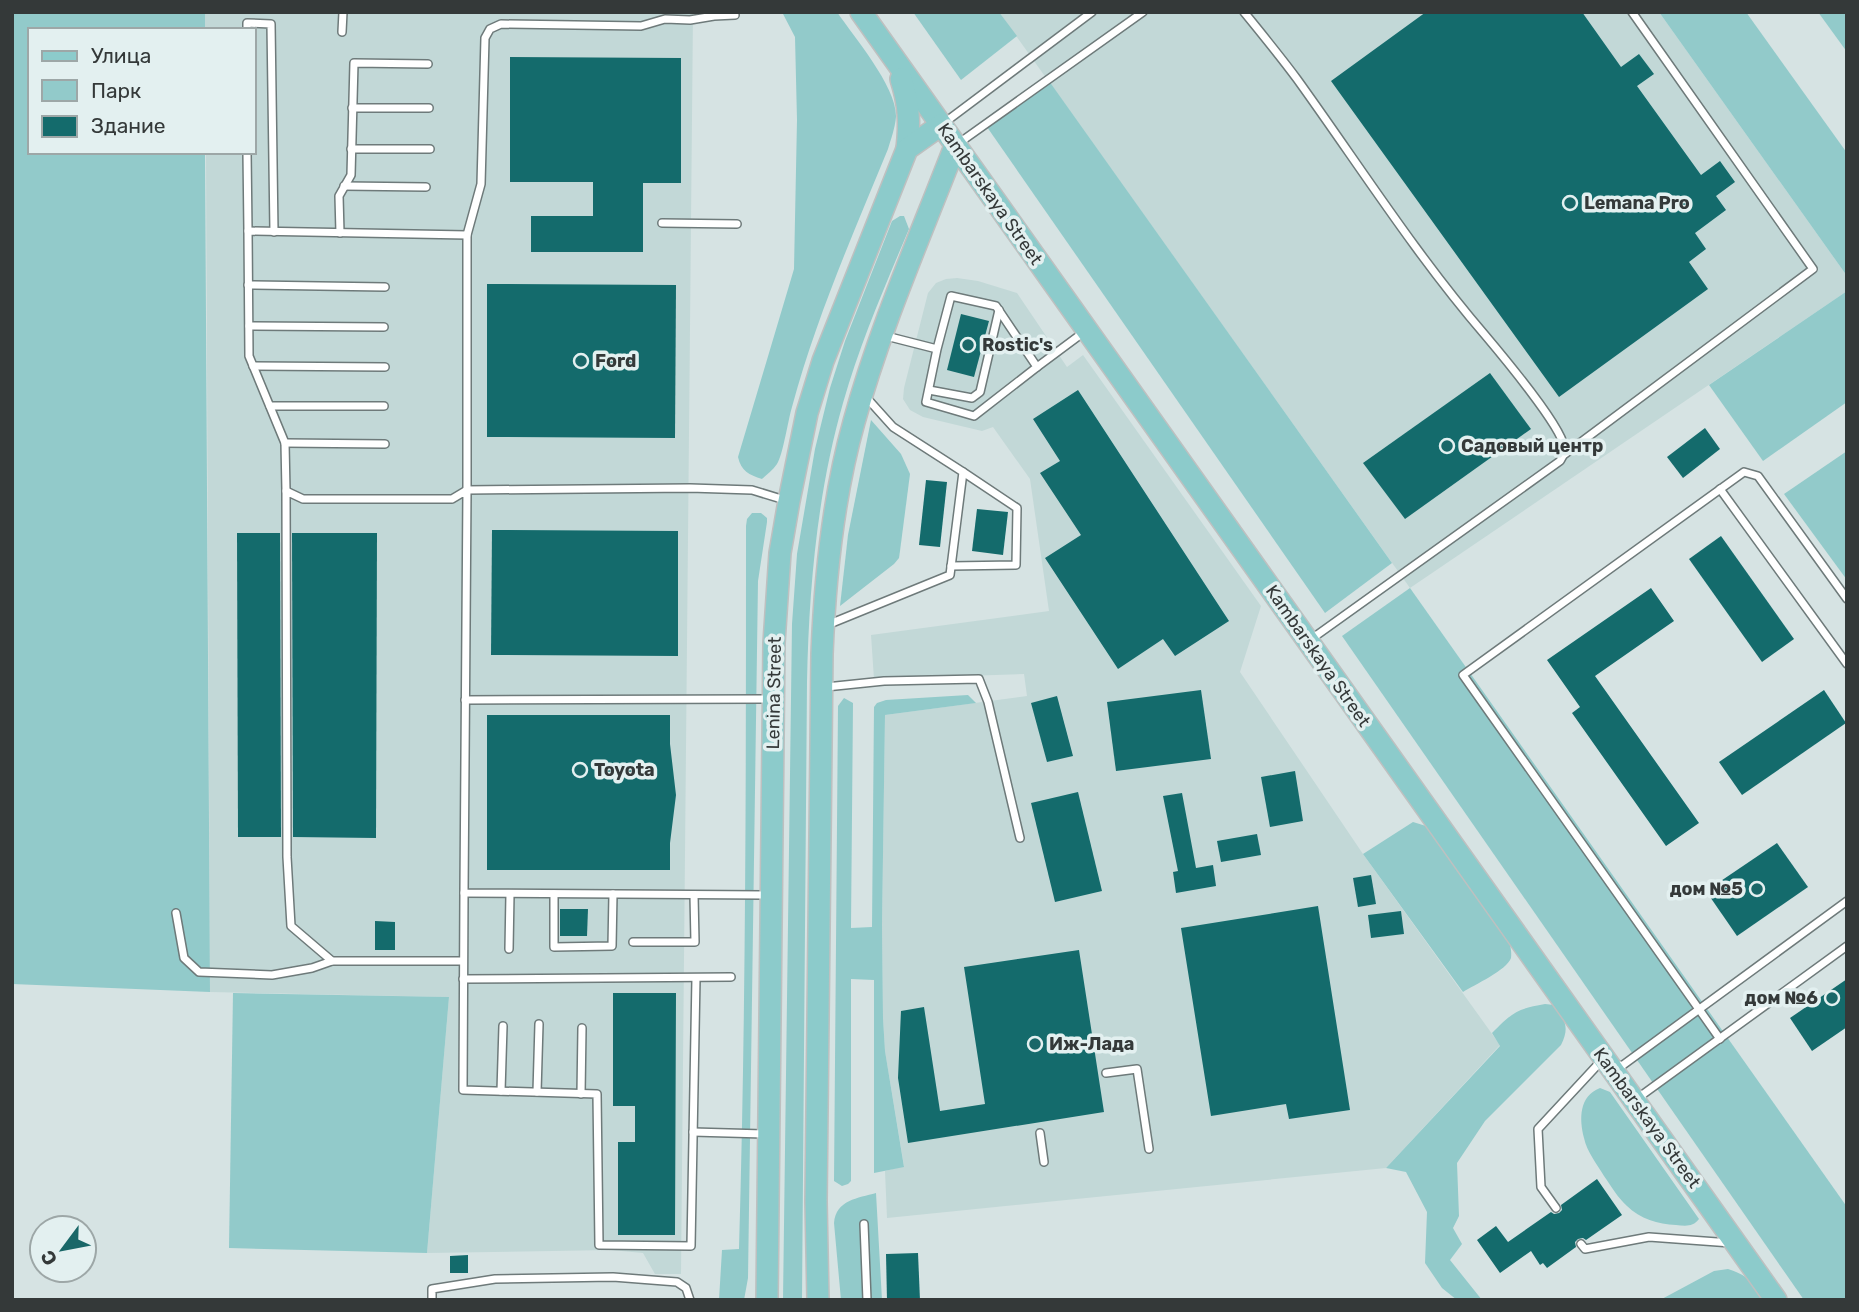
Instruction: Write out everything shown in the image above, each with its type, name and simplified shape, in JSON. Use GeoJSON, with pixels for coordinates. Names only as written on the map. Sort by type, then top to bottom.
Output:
{"type":"FeatureCollection","features":[{"type":"Feature","properties":{"kind":"main road","name":"Kambarskaya Street"},"geometry":{"type":"LineString","coordinates":[[861,12],[1776,1300]]}},
{"type":"Feature","properties":{"kind":"main road"},"geometry":{"type":"LineString","coordinates":[[897,64],[907,99],[910,122],[907,149]]}},
{"type":"Feature","properties":{"kind":"main road"},"geometry":{"type":"LineString","coordinates":[[907,149],[941,125]]}},
{"type":"Feature","properties":{"kind":"main road"},"geometry":{"type":"LineString","coordinates":[[818,1300],[816,1202],[822,687],[828,561],[848,443],[862,393],[955,146]]}},
{"type":"Feature","properties":{"kind":"main road","name":"Lenina Street"},"geometry":{"type":"LineString","coordinates":[[767,1300],[774,643],[780,553],[807,413],[823,361],[907,149]]}},
{"type":"Feature","properties":{"kind":"lane"},"geometry":{"type":"LineString","coordinates":[[342,32],[343,12]]}},
{"type":"Feature","properties":{"kind":"lane"},"geometry":{"type":"LineString","coordinates":[[941,125],[1092,12]]}},
{"type":"Feature","properties":{"kind":"lane"},"geometry":{"type":"LineString","coordinates":[[955,146],[1143,12]]}},
{"type":"Feature","properties":{"kind":"lane"},"geometry":{"type":"LineString","coordinates":[[1244,12],[1295,77],[1464,312],[1494,346],[1550,420],[1562,438],[1565,454]]}},
{"type":"Feature","properties":{"kind":"lane"},"geometry":{"type":"LineString","coordinates":[[1308,642],[1551,468],[1565,454],[1813,269],[1632,12]]}},
{"type":"Feature","properties":{"kind":"lane"},"geometry":{"type":"LineString","coordinates":[[696,978],[691,1246],[599,1245],[597,1094],[463,1090],[467,235],[481,184],[485,38],[490,29],[501,24],[641,26],[665,19],[735,16]]}},
{"type":"Feature","properties":{"kind":"lane"},"geometry":{"type":"LineString","coordinates":[[247,28],[247,23],[271,24],[274,232]]}},
{"type":"Feature","properties":{"kind":"lane"},"geometry":{"type":"LineString","coordinates":[[340,233],[339,196],[351,175],[354,63],[428,64]]}},
{"type":"Feature","properties":{"kind":"lane"},"geometry":{"type":"LineString","coordinates":[[352,108],[429,108]]}},
{"type":"Feature","properties":{"kind":"lane"},"geometry":{"type":"LineString","coordinates":[[351,149],[430,149]]}},
{"type":"Feature","properties":{"kind":"lane"},"geometry":{"type":"LineString","coordinates":[[247,154],[249,356],[285,443],[286,857],[291,926],[332,961]]}},
{"type":"Feature","properties":{"kind":"lane"},"geometry":{"type":"LineString","coordinates":[[344,186],[426,187]]}},
{"type":"Feature","properties":{"kind":"lane"},"geometry":{"type":"LineString","coordinates":[[662,223],[737,224]]}},
{"type":"Feature","properties":{"kind":"lane"},"geometry":{"type":"LineString","coordinates":[[248,231],[467,235]]}},
{"type":"Feature","properties":{"kind":"lane"},"geometry":{"type":"LineString","coordinates":[[248,285],[385,287]]}},
{"type":"Feature","properties":{"kind":"lane"},"geometry":{"type":"LineString","coordinates":[[1037,367],[996,306],[951,296],[926,401],[974,416],[1086,330]]}},
{"type":"Feature","properties":{"kind":"lane"},"geometry":{"type":"LineString","coordinates":[[929,390],[972,398],[980,392],[999,310]]}},
{"type":"Feature","properties":{"kind":"lane"},"geometry":{"type":"LineString","coordinates":[[249,326],[384,327]]}},
{"type":"Feature","properties":{"kind":"lane"},"geometry":{"type":"LineString","coordinates":[[882,335],[937,349]]}},
{"type":"Feature","properties":{"kind":"lane"},"geometry":{"type":"LineString","coordinates":[[253,366],[385,367]]}},
{"type":"Feature","properties":{"kind":"lane"},"geometry":{"type":"LineString","coordinates":[[862,393],[893,427],[1017,508],[1016,565],[950,566]]}},
{"type":"Feature","properties":{"kind":"lane"},"geometry":{"type":"LineString","coordinates":[[270,406],[384,406]]}},
{"type":"Feature","properties":{"kind":"lane"},"geometry":{"type":"LineString","coordinates":[[285,443],[385,444]]}},
{"type":"Feature","properties":{"kind":"lane"},"geometry":{"type":"LineString","coordinates":[[823,626],[950,575],[963,472]]}},
{"type":"Feature","properties":{"kind":"lane"},"geometry":{"type":"LineString","coordinates":[[1720,1039],[1463,675],[1744,472],[1758,476],[1847,599]]}},
{"type":"Feature","properties":{"kind":"lane"},"geometry":{"type":"LineString","coordinates":[[286,491],[303,499],[452,499],[467,490],[690,488],[752,491],[789,501]]}},
{"type":"Feature","properties":{"kind":"lane"},"geometry":{"type":"LineString","coordinates":[[1720,489],[1847,664]]}},
{"type":"Feature","properties":{"kind":"lane"},"geometry":{"type":"LineString","coordinates":[[822,687],[884,681],[978,679],[988,702],[1020,838]]}},
{"type":"Feature","properties":{"kind":"lane"},"geometry":{"type":"LineString","coordinates":[[465,700],[774,699]]}},
{"type":"Feature","properties":{"kind":"lane"},"geometry":{"type":"LineString","coordinates":[[464,893],[772,895]]}},
{"type":"Feature","properties":{"kind":"lane"},"geometry":{"type":"LineString","coordinates":[[509,949],[510,894]]}},
{"type":"Feature","properties":{"kind":"lane"},"geometry":{"type":"LineString","coordinates":[[554,894],[554,947],[612,946],[613,894]]}},
{"type":"Feature","properties":{"kind":"lane"},"geometry":{"type":"LineString","coordinates":[[632,942],[695,942],[694,895]]}},
{"type":"Feature","properties":{"kind":"lane"},"geometry":{"type":"LineString","coordinates":[[1556,1208],[1541,1187],[1538,1129],[1606,1062],[1623,1065],[1847,901]]}},
{"type":"Feature","properties":{"kind":"lane"},"geometry":{"type":"LineString","coordinates":[[176,912],[184,958],[199,972],[272,975],[312,968],[332,961],[462,961]]}},
{"type":"Feature","properties":{"kind":"lane"},"geometry":{"type":"LineString","coordinates":[[1642,1112],[1642,1095],[1847,946]]}},
{"type":"Feature","properties":{"kind":"lane"},"geometry":{"type":"LineString","coordinates":[[463,979],[731,977]]}},
{"type":"Feature","properties":{"kind":"lane"},"geometry":{"type":"LineString","coordinates":[[537,1092],[539,1024]]}},
{"type":"Feature","properties":{"kind":"lane"},"geometry":{"type":"LineString","coordinates":[[501,1091],[503,1026]]}},
{"type":"Feature","properties":{"kind":"lane"},"geometry":{"type":"LineString","coordinates":[[581,1094],[582,1028]]}},
{"type":"Feature","properties":{"kind":"lane"},"geometry":{"type":"LineString","coordinates":[[1106,1073],[1137,1069],[1149,1149]]}},
{"type":"Feature","properties":{"kind":"lane"},"geometry":{"type":"LineString","coordinates":[[693,1132],[769,1133]]}},
{"type":"Feature","properties":{"kind":"lane"},"geometry":{"type":"LineString","coordinates":[[1040,1133],[1044,1162]]}},
{"type":"Feature","properties":{"kind":"lane"},"geometry":{"type":"LineString","coordinates":[[864,1224],[867,1300]]}},
{"type":"Feature","properties":{"kind":"lane"},"geometry":{"type":"LineString","coordinates":[[1581,1244],[1585,1249],[1649,1237],[1736,1244]]}},
{"type":"Feature","properties":{"kind":"lane"},"geometry":{"type":"LineString","coordinates":[[432,1300],[432,1289],[495,1279],[613,1277],[677,1282],[686,1288],[690,1300]]}},
{"type":"Feature","properties":{"kind":"shaded area"},"geometry":{"type":"Polygon","coordinates":[[[205,12],[693,12],[681,1274],[655,1274],[643,1253],[611,1250],[427,1253],[449,997],[210,992],[206,154],[256,154],[256,28],[205,28],[205,12]]]}},
{"type":"Feature","properties":{"kind":"shaded area"},"geometry":{"type":"Polygon","coordinates":[[[999,12],[1659,12],[1847,276],[1847,291],[1410,588],[999,12]]]}},
{"type":"Feature","properties":{"kind":"shaded area"},"geometry":{"type":"Polygon","coordinates":[[[957,278],[978,281],[1017,293],[1067,367],[1083,355],[1261,606],[1240,672],[1363,854],[1500,1045],[1386,1168],[887,1218],[885,1171],[904,1166],[885,1051],[883,1018],[885,715],[1027,696],[1024,674],[874,679],[871,635],[1049,611],[1030,479],[993,427],[982,431],[923,417],[910,410],[903,399],[928,293],[936,283],[957,278]]]}},
{"type":"Feature","properties":{"kind":"green space"},"geometry":{"type":"Polygon","coordinates":[[[12,12],[205,12],[205,28],[28,28],[28,154],[205,154],[210,992],[12,984],[12,12]]]}},
{"type":"Feature","properties":{"kind":"green space"},"geometry":{"type":"Polygon","coordinates":[[[782,12],[837,12],[890,91],[896,117],[888,149],[812,341],[779,460],[762,479],[746,472],[738,457],[794,269],[797,120],[795,37],[782,12]]]}},
{"type":"Feature","properties":{"kind":"green space"},"geometry":{"type":"Polygon","coordinates":[[[913,12],[999,12],[1017,36],[961,80],[913,12]]]}},
{"type":"Feature","properties":{"kind":"green space"},"geometry":{"type":"Polygon","coordinates":[[[1659,12],[1746,12],[1847,153],[1847,276],[1659,12]]]}},
{"type":"Feature","properties":{"kind":"green space"},"geometry":{"type":"Polygon","coordinates":[[[1818,12],[1847,12],[1847,52],[1818,12]]]}},
{"type":"Feature","properties":{"kind":"green space"},"geometry":{"type":"Polygon","coordinates":[[[1049,81],[1392,563],[1325,613],[987,127],[1049,81]]]}},
{"type":"Feature","properties":{"kind":"green space"},"geometry":{"type":"Polygon","coordinates":[[[904,216],[909,229],[865,337],[843,403],[827,472],[816,541],[807,682],[802,1300],[783,1300],[792,624],[797,554],[815,449],[830,388],[845,341],[892,221],[904,216]]]}},
{"type":"Feature","properties":{"kind":"green space"},"geometry":{"type":"Polygon","coordinates":[[[1847,291],[1847,402],[1763,461],[1709,385],[1847,291]]]}},
{"type":"Feature","properties":{"kind":"green space"},"geometry":{"type":"Polygon","coordinates":[[[871,420],[901,454],[910,474],[899,558],[840,606],[848,535],[871,420]]]}},
{"type":"Feature","properties":{"kind":"green space"},"geometry":{"type":"Polygon","coordinates":[[[1847,451],[1847,580],[1784,494],[1847,451]]]}},
{"type":"Feature","properties":{"kind":"green space"},"geometry":{"type":"Polygon","coordinates":[[[752,513],[761,513],[767,518],[767,522],[758,581],[748,1278],[744,1300],[719,1300],[722,1250],[739,1249],[746,797],[746,526],[752,513]]]}},
{"type":"Feature","properties":{"kind":"green space"},"geometry":{"type":"Polygon","coordinates":[[[1410,588],[1847,1207],[1847,1300],[1804,1300],[1342,636],[1410,588]]]}},
{"type":"Feature","properties":{"kind":"green space"},"geometry":{"type":"Polygon","coordinates":[[[968,695],[976,703],[885,715],[883,1018],[885,1051],[904,1167],[874,1173],[874,980],[851,979],[851,1181],[842,1186],[834,1181],[838,706],[844,698],[853,703],[851,928],[872,927],[874,707],[886,700],[968,695]]]}},
{"type":"Feature","properties":{"kind":"green space"},"geometry":{"type":"Polygon","coordinates":[[[1413,822],[1426,826],[1509,940],[1511,958],[1508,963],[1463,992],[1363,854],[1413,822]]]}},
{"type":"Feature","properties":{"kind":"green space"},"geometry":{"type":"Polygon","coordinates":[[[233,993],[449,997],[427,1253],[229,1248],[233,993]]]}},
{"type":"Feature","properties":{"kind":"green space"},"geometry":{"type":"Polygon","coordinates":[[[1545,1004],[1554,1005],[1563,1020],[1566,1028],[1561,1045],[1485,1121],[1457,1163],[1459,1216],[1453,1228],[1462,1244],[1450,1260],[1482,1300],[1457,1300],[1442,1288],[1425,1263],[1427,1212],[1406,1172],[1386,1168],[1500,1046],[1492,1033],[1515,1013],[1545,1004]]]}},
{"type":"Feature","properties":{"kind":"green space"},"geometry":{"type":"Polygon","coordinates":[[[1600,1088],[1610,1092],[1699,1219],[1694,1223],[1686,1226],[1669,1224],[1643,1217],[1632,1211],[1612,1188],[1587,1148],[1581,1123],[1584,1102],[1600,1088]]]}},
{"type":"Feature","properties":{"kind":"green space"},"geometry":{"type":"Polygon","coordinates":[[[876,1193],[882,1300],[841,1300],[834,1223],[836,1215],[849,1201],[876,1193]]]}},
{"type":"Feature","properties":{"kind":"green space"},"geometry":{"type":"Polygon","coordinates":[[[1728,1269],[1750,1281],[1766,1300],[1660,1300],[1714,1271],[1728,1269]]]}},
{"type":"Feature","properties":{"kind":"building","name":"Lemana Pro"},"geometry":{"type":"Polygon","coordinates":[[[1426,12],[1582,12],[1621,67],[1639,54],[1654,74],[1637,86],[1701,175],[1720,161],[1735,182],[1716,196],[1726,210],[1695,233],[1706,249],[1689,262],[1708,289],[1559,397],[1331,81],[1426,12]]]}},
{"type":"Feature","properties":{"kind":"building"},"geometry":{"type":"Polygon","coordinates":[[[510,57],[681,58],[681,183],[643,183],[643,252],[531,252],[531,216],[593,216],[593,182],[510,182],[510,57]]]}},
{"type":"Feature","properties":{"kind":"building","name":"Ford"},"geometry":{"type":"Polygon","coordinates":[[[487,284],[676,285],[675,438],[487,437],[487,284]]]}},
{"type":"Feature","properties":{"kind":"building","name":"Rostic's"},"geometry":{"type":"Polygon","coordinates":[[[961,314],[989,321],[974,377],[947,370],[961,314]]]}},
{"type":"Feature","properties":{"kind":"building","name":"Садовый центр"},"geometry":{"type":"Polygon","coordinates":[[[1490,373],[1531,429],[1405,519],[1363,463],[1490,373]]]}},
{"type":"Feature","properties":{"kind":"building"},"geometry":{"type":"Polygon","coordinates":[[[1078,390],[1229,621],[1175,656],[1163,639],[1118,669],[1045,558],[1081,535],[1040,473],[1060,461],[1033,419],[1078,390]]]}},
{"type":"Feature","properties":{"kind":"building"},"geometry":{"type":"Polygon","coordinates":[[[1705,428],[1720,449],[1683,478],[1667,457],[1705,428]]]}},
{"type":"Feature","properties":{"kind":"building"},"geometry":{"type":"Polygon","coordinates":[[[926,480],[947,482],[940,547],[919,545],[926,480]]]}},
{"type":"Feature","properties":{"kind":"building"},"geometry":{"type":"Polygon","coordinates":[[[977,509],[1008,512],[1003,555],[972,551],[977,509]]]}},
{"type":"Feature","properties":{"kind":"building"},"geometry":{"type":"Polygon","coordinates":[[[492,530],[678,531],[678,656],[491,655],[492,530]]]}},
{"type":"Feature","properties":{"kind":"building"},"geometry":{"type":"Polygon","coordinates":[[[237,533],[280,533],[281,837],[238,837],[237,533]]]}},
{"type":"Feature","properties":{"kind":"building"},"geometry":{"type":"Polygon","coordinates":[[[292,533],[377,533],[376,838],[293,837],[292,533]]]}},
{"type":"Feature","properties":{"kind":"building"},"geometry":{"type":"Polygon","coordinates":[[[1721,536],[1794,639],[1762,662],[1689,559],[1721,536]]]}},
{"type":"Feature","properties":{"kind":"building"},"geometry":{"type":"Polygon","coordinates":[[[1651,588],[1674,621],[1595,676],[1699,823],[1666,846],[1572,713],[1580,707],[1547,660],[1651,588]]]}},
{"type":"Feature","properties":{"kind":"building"},"geometry":{"type":"Polygon","coordinates":[[[1201,690],[1211,759],[1116,771],[1107,702],[1201,690]]]}},
{"type":"Feature","properties":{"kind":"building"},"geometry":{"type":"Polygon","coordinates":[[[1824,690],[1846,723],[1742,795],[1719,762],[1824,690]]]}},
{"type":"Feature","properties":{"kind":"building"},"geometry":{"type":"Polygon","coordinates":[[[1057,696],[1073,756],[1047,762],[1031,703],[1057,696]]]}},
{"type":"Feature","properties":{"kind":"building","name":"Toyota"},"geometry":{"type":"Polygon","coordinates":[[[487,715],[670,715],[670,744],[676,795],[670,843],[670,870],[487,870],[487,715]]]}},
{"type":"Feature","properties":{"kind":"building"},"geometry":{"type":"Polygon","coordinates":[[[1295,771],[1303,821],[1270,827],[1261,777],[1295,771]]]}},
{"type":"Feature","properties":{"kind":"building"},"geometry":{"type":"Polygon","coordinates":[[[1078,792],[1102,891],[1055,902],[1031,803],[1078,792]]]}},
{"type":"Feature","properties":{"kind":"building"},"geometry":{"type":"Polygon","coordinates":[[[1182,793],[1196,868],[1213,865],[1216,886],[1176,893],[1173,872],[1178,871],[1163,796],[1182,793]]]}},
{"type":"Feature","properties":{"kind":"building"},"geometry":{"type":"Polygon","coordinates":[[[1257,834],[1261,855],[1221,862],[1217,841],[1257,834]]]}},
{"type":"Feature","properties":{"kind":"building","name":"дом №5"},"geometry":{"type":"Polygon","coordinates":[[[1777,843],[1808,887],[1737,936],[1706,891],[1777,843]]]}},
{"type":"Feature","properties":{"kind":"building"},"geometry":{"type":"Polygon","coordinates":[[[1371,875],[1376,904],[1358,907],[1353,878],[1371,875]]]}},
{"type":"Feature","properties":{"kind":"building"},"geometry":{"type":"Polygon","coordinates":[[[1318,906],[1350,1110],[1289,1119],[1286,1104],[1211,1116],[1181,928],[1318,906]]]}},
{"type":"Feature","properties":{"kind":"building"},"geometry":{"type":"Polygon","coordinates":[[[560,909],[588,909],[587,936],[560,936],[560,909]]]}},
{"type":"Feature","properties":{"kind":"building"},"geometry":{"type":"Polygon","coordinates":[[[1401,911],[1404,934],[1371,938],[1368,915],[1401,911]]]}},
{"type":"Feature","properties":{"kind":"building"},"geometry":{"type":"Polygon","coordinates":[[[375,921],[395,922],[395,950],[375,950],[375,921]]]}},
{"type":"Feature","properties":{"kind":"building","name":"Иж-Лада"},"geometry":{"type":"Polygon","coordinates":[[[1079,950],[1104,1112],[908,1143],[898,1078],[901,1011],[924,1007],[940,1111],[985,1104],[964,967],[1079,950]]]}},
{"type":"Feature","properties":{"kind":"building","name":"дом №6"},"geometry":{"type":"Polygon","coordinates":[[[1847,979],[1847,1027],[1812,1051],[1790,1018],[1847,979]]]}},
{"type":"Feature","properties":{"kind":"building"},"geometry":{"type":"Polygon","coordinates":[[[613,993],[676,993],[675,1235],[618,1235],[618,1142],[635,1142],[635,1106],[613,1106],[613,993]]]}},
{"type":"Feature","properties":{"kind":"building"},"geometry":{"type":"Polygon","coordinates":[[[1597,1179],[1622,1215],[1586,1240],[1578,1239],[1575,1242],[1576,1247],[1547,1268],[1543,1263],[1540,1265],[1531,1251],[1500,1273],[1477,1240],[1496,1226],[1508,1242],[1551,1212],[1559,1213],[1562,1210],[1561,1205],[1597,1179]]]}},
{"type":"Feature","properties":{"kind":"building"},"geometry":{"type":"Polygon","coordinates":[[[918,1253],[920,1300],[887,1300],[886,1254],[918,1253]]]}},
{"type":"Feature","properties":{"kind":"building"},"geometry":{"type":"Polygon","coordinates":[[[468,1255],[468,1273],[450,1273],[450,1256],[468,1255]]]}},
{"type":"Feature","properties":{"kind":"place","name":"Lemana Pro"},"geometry":{"type":"Point","coordinates":[1570,203]}},
{"type":"Feature","properties":{"kind":"place","name":"Rostic's"},"geometry":{"type":"Point","coordinates":[968,345]}},
{"type":"Feature","properties":{"kind":"place","name":"Ford"},"geometry":{"type":"Point","coordinates":[581,361]}},
{"type":"Feature","properties":{"kind":"place","name":"Садовый центр"},"geometry":{"type":"Point","coordinates":[1447,446]}},
{"type":"Feature","properties":{"kind":"place","name":"Toyota"},"geometry":{"type":"Point","coordinates":[580,770]}},
{"type":"Feature","properties":{"kind":"place","name":"дом №5"},"geometry":{"type":"Point","coordinates":[1757,889]}},
{"type":"Feature","properties":{"kind":"place","name":"дом №6"},"geometry":{"type":"Point","coordinates":[1832,998]}},
{"type":"Feature","properties":{"kind":"place","name":"Иж-Лада"},"geometry":{"type":"Point","coordinates":[1035,1044]}}]}
